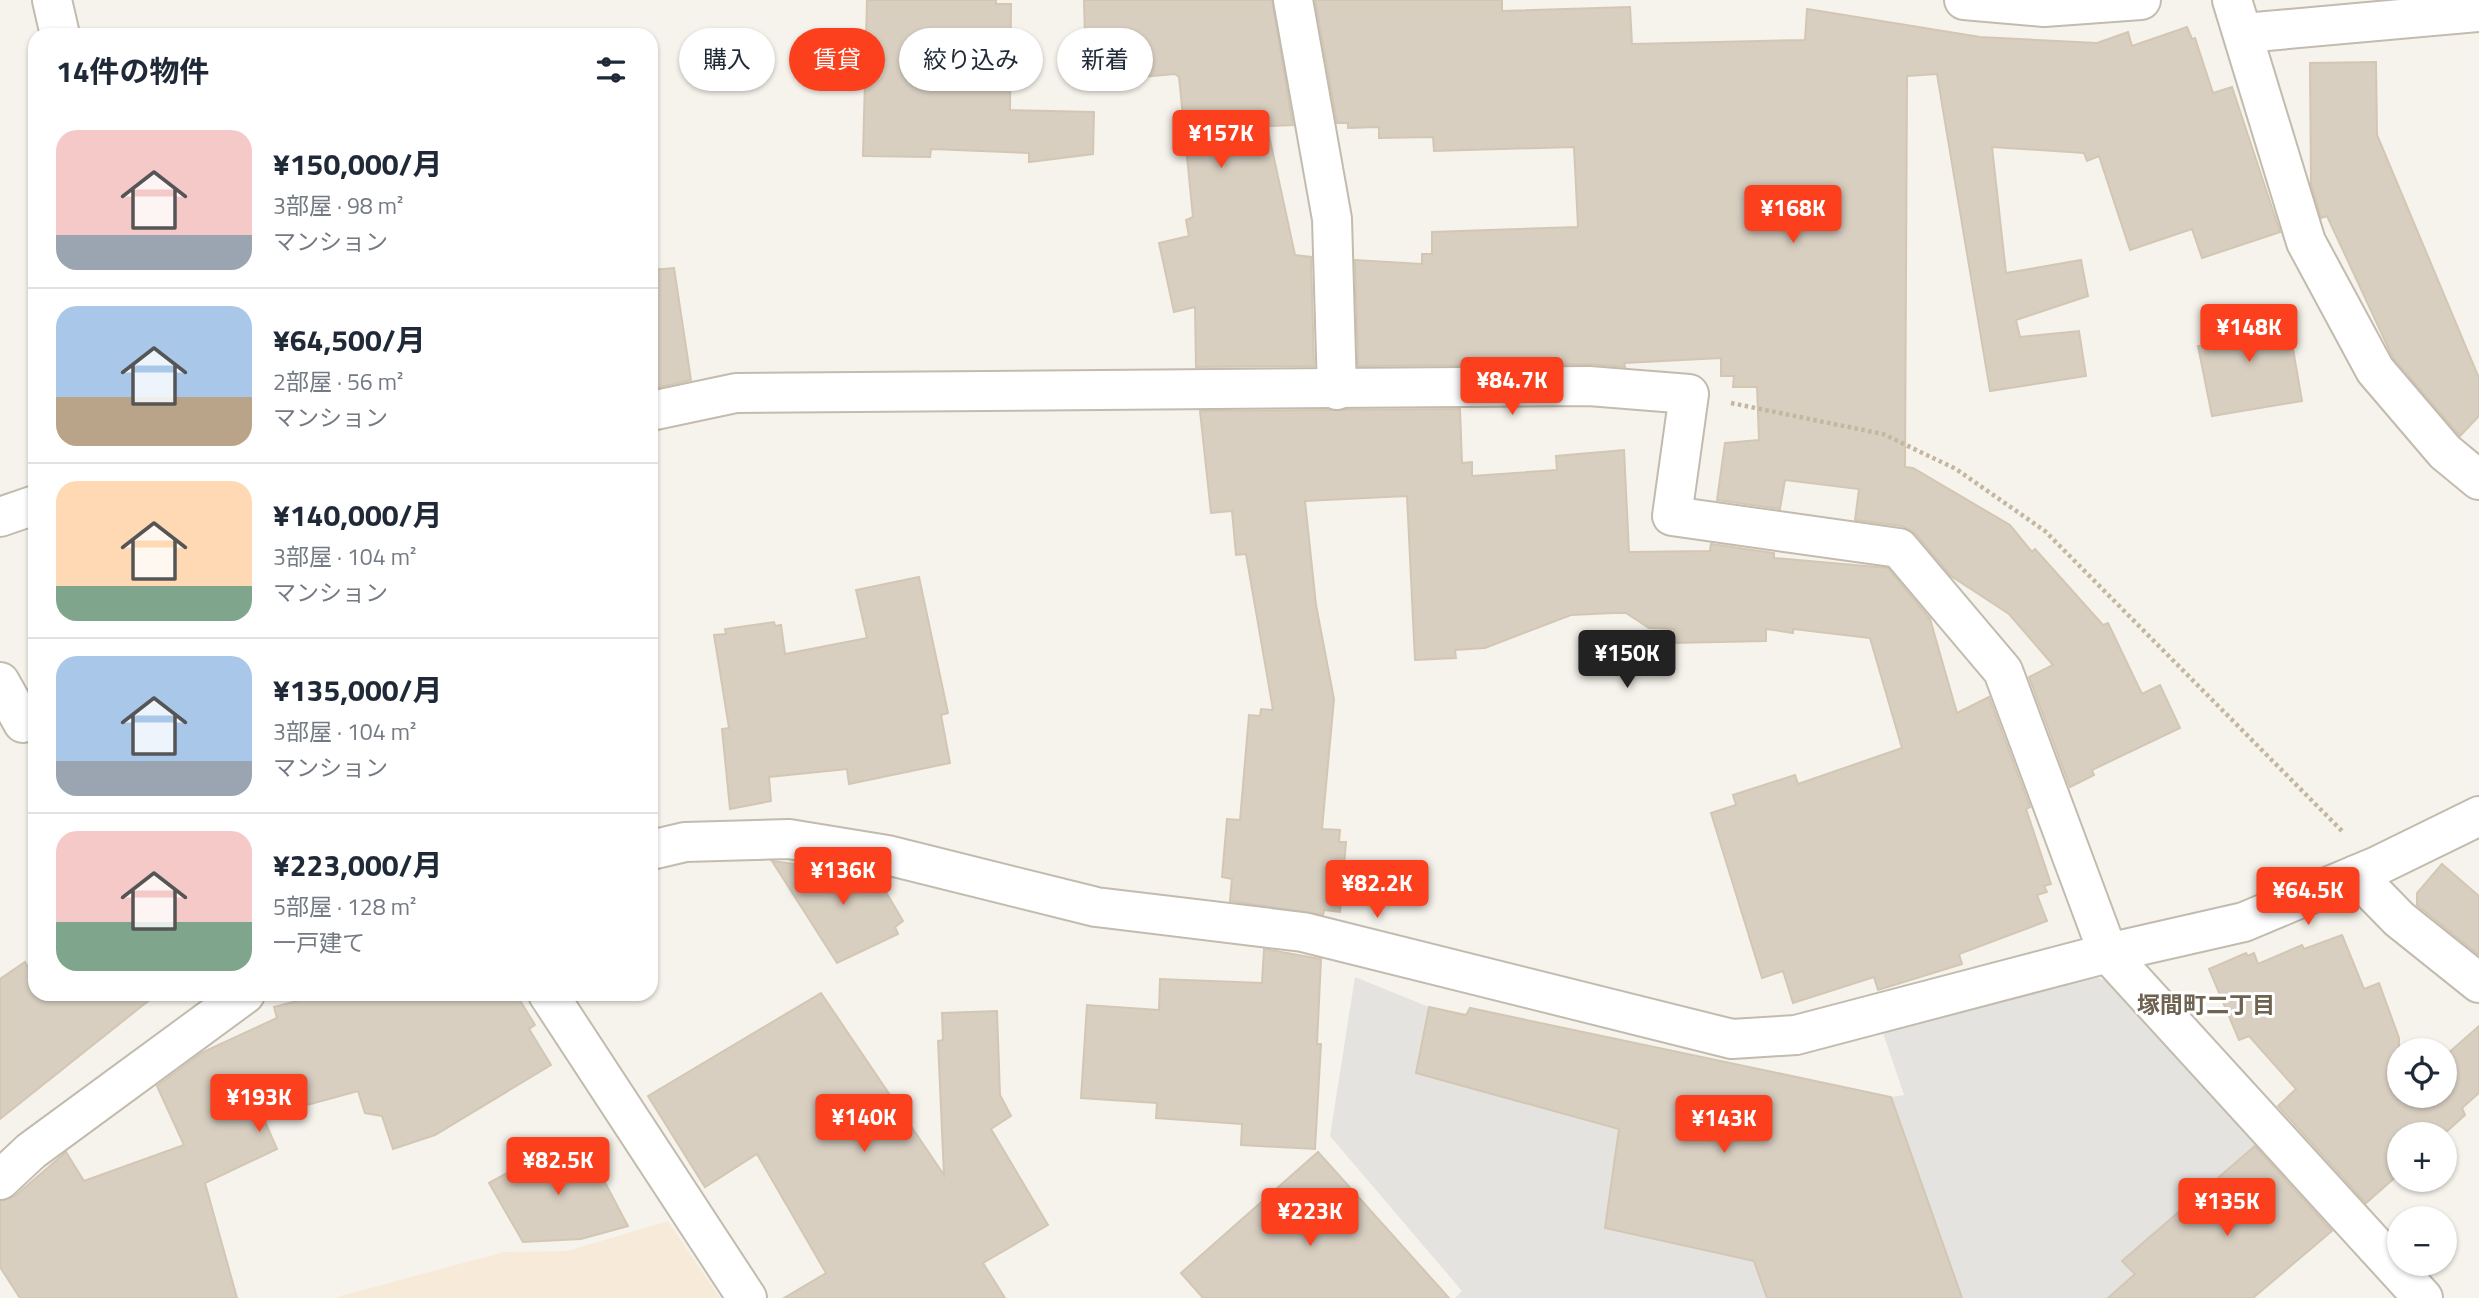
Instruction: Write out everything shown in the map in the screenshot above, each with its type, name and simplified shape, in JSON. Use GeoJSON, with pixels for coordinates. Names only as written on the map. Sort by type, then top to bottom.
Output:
{"type":"FeatureCollection","features":[{"type":"Feature","properties":{"kind":"street"},"geometry":{"type":"LineString","coordinates":[[52,0],[59,28]]}},
{"type":"Feature","properties":{"kind":"street"},"geometry":{"type":"LineString","coordinates":[[1293,0],[1332,219],[1337,390]]}},
{"type":"Feature","properties":{"kind":"street"},"geometry":{"type":"LineString","coordinates":[[1964,0],[2045,7],[2141,0]]}},
{"type":"Feature","properties":{"kind":"street"},"geometry":{"type":"LineString","coordinates":[[2479,12],[2238,17],[2306,242],[2375,370],[2445,452],[2479,480]]}},
{"type":"Feature","properties":{"kind":"street"},"geometry":{"type":"LineString","coordinates":[[658,410],[736,393],[1589,386],[1689,394],[1672,516],[1899,548],[2003,671],[2108,953],[2423,1298]]}},
{"type":"Feature","properties":{"kind":"street"},"geometry":{"type":"LineString","coordinates":[[0,517],[28,507]]}},
{"type":"Feature","properties":{"kind":"street"},"geometry":{"type":"LineString","coordinates":[[0,682],[19,729]]}},
{"type":"Feature","properties":{"kind":"street"},"geometry":{"type":"LineString","coordinates":[[658,848],[685,842],[789,839],[887,855],[1096,906],[1303,932],[1731,1039],[1796,1034],[2108,953],[2244,922],[2366,871],[2479,816]]}},
{"type":"Feature","properties":{"kind":"street"},"geometry":{"type":"LineString","coordinates":[[2366,871],[2399,919],[2479,983]]}},
{"type":"Feature","properties":{"kind":"street"},"geometry":{"type":"LineString","coordinates":[[0,1180],[31,1151],[236,1001]]}},
{"type":"Feature","properties":{"kind":"street"},"geometry":{"type":"LineString","coordinates":[[553,1001],[747,1298]]}},
{"type":"Feature","properties":{"kind":"path"},"geometry":{"type":"LineString","coordinates":[[1689,394],[1883,435],[1956,469],[2045,531],[2366,871]]}},
{"type":"Feature","properties":{"kind":"shaded area"},"geometry":{"type":"Polygon","coordinates":[[[2094,976],[2116,985],[2257,1146],[2122,1261],[2135,1274],[2108,1298],[1962,1298],[1891,1097],[1904,1095],[1883,1033],[2094,976]]]}},
{"type":"Feature","properties":{"kind":"shaded area"},"geometry":{"type":"Polygon","coordinates":[[[1355,977],[1429,1007],[1416,1073],[1619,1129],[1606,1228],[1754,1261],[1767,1298],[1455,1298],[1462,1291],[1330,1136],[1355,977]]]}},
{"type":"Feature","properties":{"kind":"shaded area"},"geometry":{"type":"Polygon","coordinates":[[[668,1221],[720,1298],[333,1298],[504,1252],[567,1251],[668,1221]]]}},
{"type":"Feature","properties":{"kind":"building"},"geometry":{"type":"Polygon","coordinates":[[[867,0],[996,0],[996,4],[1011,4],[1011,28],[899,28],[899,91],[1010,91],[1010,110],[1094,112],[1093,154],[1029,162],[1029,153],[931,149],[930,157],[863,156],[865,91],[885,91],[885,28],[866,28],[867,0]]]}},
{"type":"Feature","properties":{"kind":"building"},"geometry":{"type":"Polygon","coordinates":[[[1084,0],[1272,0],[1293,125],[1267,126],[1295,255],[1311,257],[1314,366],[1196,367],[1195,307],[1174,312],[1159,243],[1189,236],[1186,220],[1193,217],[1179,77],[1175,74],[1153,76],[1153,28],[1085,28],[1084,0]]]}},
{"type":"Feature","properties":{"kind":"building"},"geometry":{"type":"Polygon","coordinates":[[[1315,0],[1502,0],[1502,11],[1630,7],[1632,44],[1805,40],[1807,9],[1980,37],[2097,43],[2128,32],[2132,46],[2187,27],[2192,39],[2195,38],[2213,93],[2232,87],[2280,232],[2202,258],[2192,229],[2130,250],[2099,156],[2087,161],[2084,153],[1992,147],[2006,273],[2081,260],[2088,296],[2016,320],[2020,337],[2079,331],[2086,376],[1990,391],[1937,74],[1907,76],[1905,467],[1913,468],[2010,525],[2032,552],[2035,549],[2103,625],[2108,623],[2142,694],[2160,685],[2180,728],[2092,770],[2094,775],[2070,787],[2029,677],[2053,665],[2009,614],[1951,576],[1916,534],[1902,526],[1855,520],[1859,489],[1785,480],[1780,509],[1717,500],[1725,443],[1759,440],[1757,387],[1733,387],[1734,376],[1721,376],[1721,358],[1624,363],[1625,367],[1589,364],[1358,366],[1355,260],[1422,264],[1422,254],[1432,254],[1432,232],[1578,227],[1574,147],[1434,151],[1433,137],[1379,138],[1379,127],[1348,128],[1348,123],[1337,123],[1315,0]]]}},
{"type":"Feature","properties":{"kind":"building"},"geometry":{"type":"Polygon","coordinates":[[[2376,62],[2377,135],[2479,378],[2479,416],[2460,436],[2393,358],[2327,216],[2321,218],[2311,184],[2310,63],[2376,62]]]}},
{"type":"Feature","properties":{"kind":"building"},"geometry":{"type":"Polygon","coordinates":[[[674,268],[691,380],[658,387],[658,269],[674,268]]]}},
{"type":"Feature","properties":{"kind":"building"},"geometry":{"type":"Polygon","coordinates":[[[2279,310],[2285,350],[2293,349],[2302,401],[2212,416],[2198,346],[2213,344],[2209,321],[2222,319],[2221,316],[2279,310]]]}},
{"type":"Feature","properties":{"kind":"building"},"geometry":{"type":"Polygon","coordinates":[[[1460,409],[1462,463],[1472,462],[1472,476],[1557,470],[1556,456],[1624,450],[1629,552],[1710,551],[1711,544],[1774,553],[1774,558],[1888,568],[1930,619],[1957,713],[1989,697],[2030,807],[2026,809],[2051,884],[2044,886],[2047,892],[2037,895],[2047,921],[1959,954],[1962,964],[1878,990],[1874,977],[1793,1003],[1783,971],[1762,978],[1711,813],[1736,805],[1733,795],[1795,775],[1798,784],[1902,748],[1870,638],[1793,629],[1793,633],[1766,629],[1766,641],[1673,643],[1674,629],[1649,628],[1626,613],[1571,615],[1485,648],[1455,650],[1456,658],[1415,660],[1407,496],[1305,501],[1316,605],[1334,699],[1322,829],[1340,830],[1339,842],[1346,842],[1340,912],[1324,910],[1323,915],[1230,901],[1232,879],[1222,877],[1227,819],[1240,820],[1249,715],[1260,716],[1261,709],[1273,710],[1246,554],[1236,555],[1232,511],[1211,513],[1200,411],[1460,409]]]}},
{"type":"Feature","properties":{"kind":"building"},"geometry":{"type":"Polygon","coordinates":[[[919,577],[948,713],[941,715],[950,763],[849,784],[847,769],[769,777],[771,801],[730,809],[722,729],[729,728],[714,635],[726,634],[725,629],[774,622],[775,626],[781,625],[785,654],[867,638],[856,590],[919,577]]]}},
{"type":"Feature","properties":{"kind":"building"},"geometry":{"type":"Polygon","coordinates":[[[772,861],[876,875],[903,921],[895,927],[898,934],[837,963],[772,861]]]}},
{"type":"Feature","properties":{"kind":"building"},"geometry":{"type":"Polygon","coordinates":[[[2442,864],[2479,896],[2479,955],[2417,905],[2417,893],[2442,864]]]}},
{"type":"Feature","properties":{"kind":"building"},"geometry":{"type":"Polygon","coordinates":[[[2342,935],[2364,989],[2379,983],[2399,1038],[2387,1038],[2387,1108],[2457,1108],[2457,1045],[2479,1026],[2479,1093],[2462,1108],[2465,1115],[2457,1122],[2387,1122],[2387,1185],[2366,1203],[2278,1106],[2296,1089],[2249,1036],[2239,1040],[2209,969],[2246,953],[2248,956],[2254,953],[2258,964],[2302,945],[2304,949],[2342,935]]]}},
{"type":"Feature","properties":{"kind":"building"},"geometry":{"type":"Polygon","coordinates":[[[1264,949],[1321,959],[1317,1044],[1321,1044],[1315,1149],[1241,1145],[1242,1124],[1156,1118],[1157,1103],[1081,1098],[1087,1005],[1159,1010],[1160,979],[1262,983],[1264,949]]]}},
{"type":"Feature","properties":{"kind":"building"},"geometry":{"type":"Polygon","coordinates":[[[25,962],[28,967],[28,1001],[148,1001],[0,1119],[0,979],[25,962]]]}},
{"type":"Feature","properties":{"kind":"building"},"geometry":{"type":"Polygon","coordinates":[[[821,993],[944,1175],[938,1041],[943,1040],[942,1013],[997,1011],[1000,1095],[1011,1116],[991,1129],[1048,1225],[983,1263],[1005,1298],[784,1298],[826,1273],[757,1154],[705,1187],[648,1096],[821,993]]]}},
{"type":"Feature","properties":{"kind":"building"},"geometry":{"type":"Polygon","coordinates":[[[297,1001],[520,1001],[535,1025],[529,1029],[551,1065],[435,1135],[393,1149],[382,1116],[365,1113],[358,1091],[263,1117],[277,1149],[205,1183],[237,1298],[20,1298],[0,1267],[0,1201],[15,1196],[66,1152],[84,1181],[184,1145],[157,1086],[203,1052],[277,1018],[274,1007],[297,1001]]]}},
{"type":"Feature","properties":{"kind":"building"},"geometry":{"type":"Polygon","coordinates":[[[1429,1007],[1466,1015],[1470,1008],[1891,1097],[1962,1298],[1767,1298],[1754,1261],[1605,1228],[1619,1129],[1416,1073],[1429,1007]]]}},
{"type":"Feature","properties":{"kind":"building"},"geometry":{"type":"Polygon","coordinates":[[[571,1138],[582,1159],[590,1154],[628,1226],[581,1239],[523,1242],[489,1183],[571,1138]]]}},
{"type":"Feature","properties":{"kind":"building"},"geometry":{"type":"Polygon","coordinates":[[[2255,1146],[2332,1231],[2253,1298],[2108,1298],[2135,1274],[2122,1261],[2255,1146]]]}},
{"type":"Feature","properties":{"kind":"building"},"geometry":{"type":"Polygon","coordinates":[[[1318,1152],[1449,1298],[1203,1298],[1181,1273],[1318,1152]]]}},
{"type":"Feature","properties":{"kind":"district","name":"塚間町二丁目"},"geometry":{"type":"Point","coordinates":[2206,1004]}}]}
